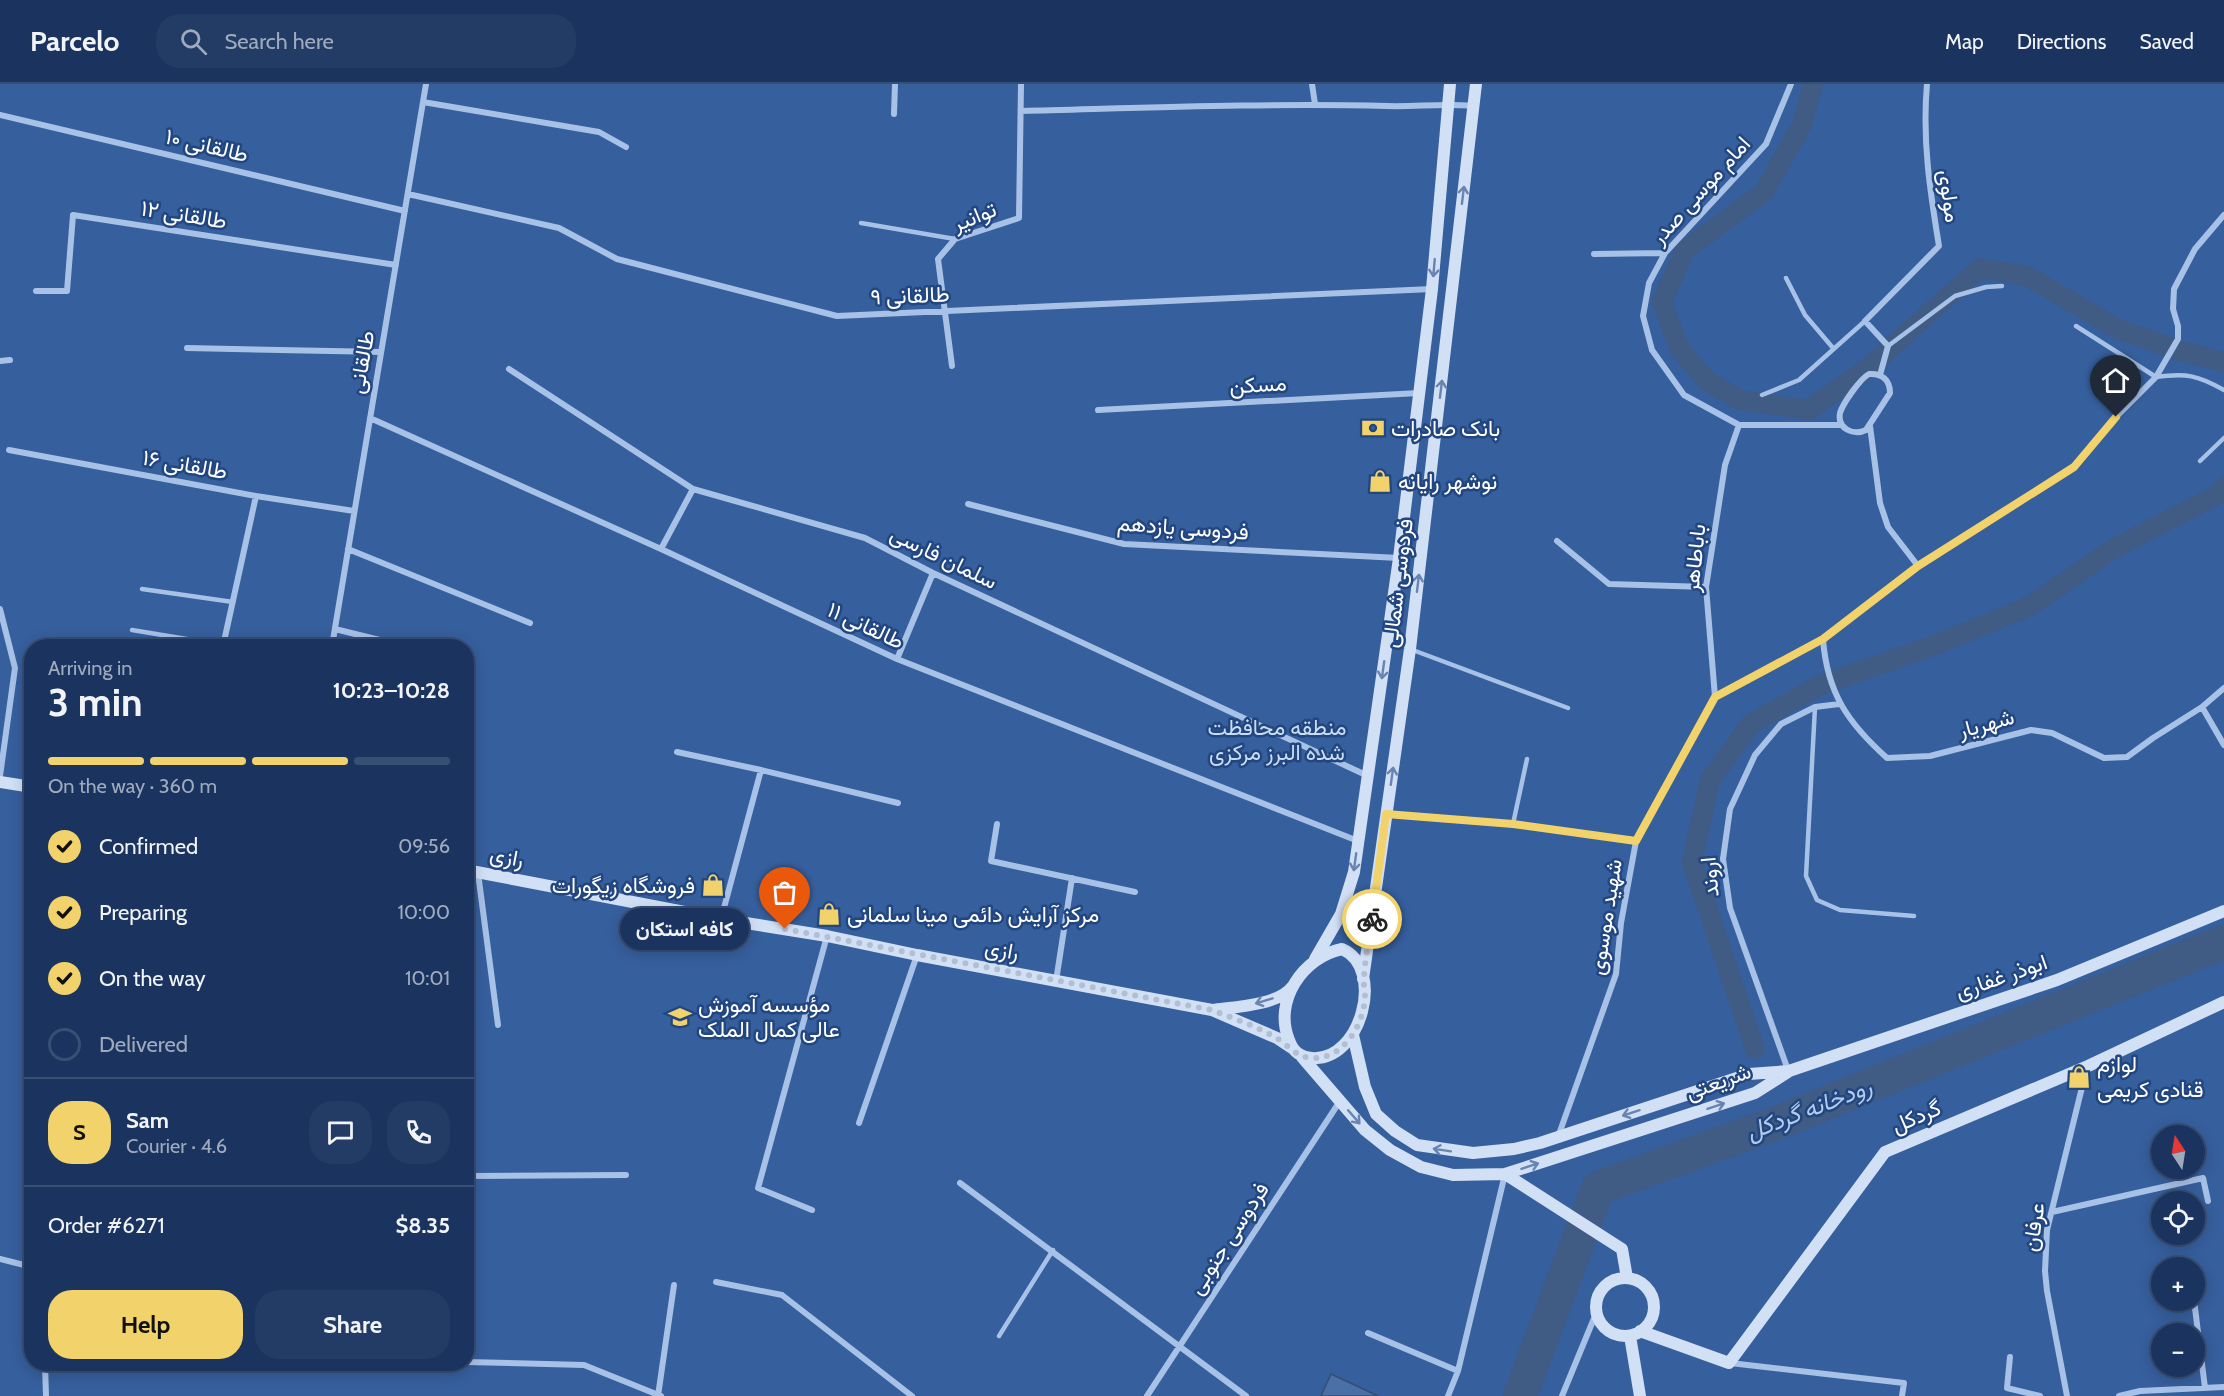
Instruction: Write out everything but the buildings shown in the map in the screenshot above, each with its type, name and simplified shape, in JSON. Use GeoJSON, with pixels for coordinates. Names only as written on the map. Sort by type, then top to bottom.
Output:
{"type":"FeatureCollection","features":[{"type":"Feature","properties":{"kind":"street","name":"طالقانی"},"geometry":{"type":"LineString","coordinates":[[333,639],[426,84]]}},
{"type":"Feature","properties":{"kind":"street"},"geometry":{"type":"LineString","coordinates":[[894,114],[895,84]]}},
{"type":"Feature","properties":{"kind":"street","name":"توانیر"},"geometry":{"type":"LineString","coordinates":[[952,366],[938,259],[955,239],[1019,218],[1022,84]]}},
{"type":"Feature","properties":{"kind":"street"},"geometry":{"type":"LineString","coordinates":[[1312,84],[1315,104]]}},
{"type":"Feature","properties":{"kind":"street","name":"فردوسی شمالی"},"geometry":{"type":"LineString","coordinates":[[1315,959],[1341,914],[1354,872],[1399,558],[1432,289],[1450,84]]}},
{"type":"Feature","properties":{"kind":"street","name":"فردوسی شمالی"},"geometry":{"type":"LineString","coordinates":[[1364,979],[1410,649],[1476,84]]}},
{"type":"Feature","properties":{"kind":"street","name":"امام موسی صدر"},"geometry":{"type":"LineString","coordinates":[[1791,84],[1766,144],[1665,253],[1649,283],[1643,316],[1652,350],[1684,395],[1739,425],[1842,425],[1856,433],[1861,433],[1870,426]]}},
{"type":"Feature","properties":{"kind":"street","name":"مولوی"},"geometry":{"type":"LineString","coordinates":[[1865,321],[1939,246],[1927,174],[1924,116],[1926,84]]}},
{"type":"Feature","properties":{"kind":"street"},"geometry":{"type":"LineString","coordinates":[[423,102],[599,132],[626,147]]}},
{"type":"Feature","properties":{"kind":"street"},"geometry":{"type":"LineString","coordinates":[[1021,111],[1315,104],[1474,106]]}},
{"type":"Feature","properties":{"kind":"street","name":"طالقانی ۱۰"},"geometry":{"type":"LineString","coordinates":[[0,115],[405,211]]}},
{"type":"Feature","properties":{"kind":"street","name":"طالقانی ۹"},"geometry":{"type":"LineString","coordinates":[[408,194],[559,228],[617,259],[837,316],[1432,289]]}},
{"type":"Feature","properties":{"kind":"street","name":"طالقانی ۱۲"},"geometry":{"type":"LineString","coordinates":[[36,291],[67,291],[73,215],[396,265]]}},
{"type":"Feature","properties":{"kind":"street"},"geometry":{"type":"LineString","coordinates":[[1715,697],[1823,639],[1918,566],[2074,467],[2116,417],[2156,377],[2178,339],[2178,326],[2173,309],[2174,289],[2196,249],[2224,216]]}},
{"type":"Feature","properties":{"kind":"street"},"geometry":{"type":"LineString","coordinates":[[1594,254],[1665,253]]}},
{"type":"Feature","properties":{"kind":"street"},"geometry":{"type":"LineString","coordinates":[[1865,321],[1888,346],[1880,375]]}},
{"type":"Feature","properties":{"kind":"street"},"geometry":{"type":"LineString","coordinates":[[187,348],[381,352]]}},
{"type":"Feature","properties":{"kind":"street"},"geometry":{"type":"LineString","coordinates":[[0,361],[10,360]]}},
{"type":"Feature","properties":{"kind":"street","name":"سلمان فارسی"},"geometry":{"type":"LineString","coordinates":[[509,369],[693,489],[865,538],[933,573],[1368,776]]}},
{"type":"Feature","properties":{"kind":"street"},"geometry":{"type":"LineString","coordinates":[[1842,425],[1840,420],[1842,410],[1860,381],[1869,374],[1880,375],[1888,382],[1890,393],[1870,426],[1880,503],[1888,526],[1918,566]]}},
{"type":"Feature","properties":{"kind":"street","name":"مسکن"},"geometry":{"type":"LineString","coordinates":[[1098,410],[1419,393]]}},
{"type":"Feature","properties":{"kind":"street","name":"طالقانی ۱۱"},"geometry":{"type":"LineString","coordinates":[[370,418],[661,549],[897,659],[1358,841]]}},
{"type":"Feature","properties":{"kind":"street","name":"باباطاهر"},"geometry":{"type":"LineString","coordinates":[[1715,697],[1706,587],[1725,465],[1739,425]]}},
{"type":"Feature","properties":{"kind":"street","name":"طالقانی ۱۶"},"geometry":{"type":"LineString","coordinates":[[9,450],[256,496],[354,511]]}},
{"type":"Feature","properties":{"kind":"street"},"geometry":{"type":"LineString","coordinates":[[661,549],[693,489]]}},
{"type":"Feature","properties":{"kind":"street"},"geometry":{"type":"LineString","coordinates":[[225,639],[256,496]]}},
{"type":"Feature","properties":{"kind":"street","name":"فردوسی یازدهم"},"geometry":{"type":"LineString","coordinates":[[968,504],[1124,544],[1399,558]]}},
{"type":"Feature","properties":{"kind":"street"},"geometry":{"type":"LineString","coordinates":[[1557,541],[1609,584],[1706,587]]}},
{"type":"Feature","properties":{"kind":"street"},"geometry":{"type":"LineString","coordinates":[[348,549],[530,623]]}},
{"type":"Feature","properties":{"kind":"street"},"geometry":{"type":"LineString","coordinates":[[897,659],[933,573]]}},
{"type":"Feature","properties":{"kind":"street"},"geometry":{"type":"LineString","coordinates":[[0,609],[15,668],[0,776]]}},
{"type":"Feature","properties":{"kind":"street"},"geometry":{"type":"LineString","coordinates":[[335,629],[376,639]]}},
{"type":"Feature","properties":{"kind":"street","name":"شهریار"},"geometry":{"type":"LineString","coordinates":[[1823,639],[1825,660],[1839,704],[1865,738],[1887,758],[1930,756],[2031,730],[2052,733],[2104,758],[2127,757],[2202,707],[2224,688]]}},
{"type":"Feature","properties":{"kind":"street","name":"شهید موسوی"},"geometry":{"type":"LineString","coordinates":[[1558,1137],[1616,974],[1621,923],[1636,841],[1715,697]]}},
{"type":"Feature","properties":{"kind":"street","name":"اروند"},"geometry":{"type":"LineString","coordinates":[[1788,1071],[1730,909],[1723,859],[1730,809],[1755,755],[1781,724],[1815,707],[1839,704]]}},
{"type":"Feature","properties":{"kind":"street"},"geometry":{"type":"LineString","coordinates":[[2202,707],[2224,745]]}},
{"type":"Feature","properties":{"kind":"street"},"geometry":{"type":"LineString","coordinates":[[677,752],[898,803]]}},
{"type":"Feature","properties":{"kind":"street"},"geometry":{"type":"LineString","coordinates":[[722,919],[761,770]]}},
{"type":"Feature","properties":{"kind":"street"},"geometry":{"type":"LineString","coordinates":[[0,782],[24,786]]}},
{"type":"Feature","properties":{"kind":"street"},"geometry":{"type":"LineString","coordinates":[[1386,814],[1513,824]]}},
{"type":"Feature","properties":{"kind":"street"},"geometry":{"type":"LineString","coordinates":[[997,824],[990,861],[1135,891]]}},
{"type":"Feature","properties":{"kind":"street","name":"رازی"},"geometry":{"type":"LineString","coordinates":[[474,871],[1212,1010]]}},
{"type":"Feature","properties":{"kind":"street"},"geometry":{"type":"LineString","coordinates":[[1056,981],[1072,878]]}},
{"type":"Feature","properties":{"kind":"street"},"geometry":{"type":"LineString","coordinates":[[474,883],[498,1025]]}},
{"type":"Feature","properties":{"kind":"street","name":"ابوذر غفاری"},"geometry":{"type":"LineString","coordinates":[[1788,1071],[2057,980],[2224,911]]}},
{"type":"Feature","properties":{"kind":"street"},"geometry":{"type":"LineString","coordinates":[[813,1210],[758,1188],[827,936]]}},
{"type":"Feature","properties":{"kind":"street"},"geometry":{"type":"LineString","coordinates":[[1342,949],[1352,954],[1360,965],[1364,979],[1365,997],[1362,1013],[1353,1035],[1346,1044],[1332,1054],[1319,1059],[1302,1057],[1292,1048],[1255,1027],[1212,1010],[1251,1005],[1287,993],[1315,959],[1342,949]]}},
{"type":"Feature","properties":{"kind":"street"},"geometry":{"type":"LineString","coordinates":[[859,1123],[917,955]]}},
{"type":"Feature","properties":{"kind":"street"},"geometry":{"type":"LineString","coordinates":[[1292,1048],[1286,1033],[1284,1018],[1294,984],[1304,970]]}},
{"type":"Feature","properties":{"kind":"street","name":"گردکل"},"geometry":{"type":"LineString","coordinates":[[1729,1363],[1885,1152],[2088,1066],[2224,1002]]}},
{"type":"Feature","properties":{"kind":"street","name":"شریعتی"},"geometry":{"type":"LineString","coordinates":[[1353,1035],[1365,1087],[1376,1114],[1395,1131],[1417,1145],[1473,1153],[1514,1149],[1558,1137],[1749,1074],[1788,1071]]}},
{"type":"Feature","properties":{"kind":"street","name":"شریعتی"},"geometry":{"type":"LineString","coordinates":[[1302,1057],[1365,1130],[1390,1150],[1420,1167],[1453,1175],[1505,1174],[1755,1093],[1788,1071]]}},
{"type":"Feature","properties":{"kind":"street","name":"عرفان"},"geometry":{"type":"LineString","coordinates":[[2067,1396],[2045,1271],[2047,1230],[2088,1066]]}},
{"type":"Feature","properties":{"kind":"street","name":"فردوسی جنوبی"},"geometry":{"type":"LineString","coordinates":[[1147,1396],[1340,1101]]}},
{"type":"Feature","properties":{"kind":"street"},"geometry":{"type":"LineString","coordinates":[[1448,1396],[1458,1371],[1505,1174],[1622,1249],[1627,1278]]}},
{"type":"Feature","properties":{"kind":"street"},"geometry":{"type":"LineString","coordinates":[[474,1176],[626,1175]]}},
{"type":"Feature","properties":{"kind":"street"},"geometry":{"type":"LineString","coordinates":[[2052,1212],[2203,1178],[2208,1201]]}},
{"type":"Feature","properties":{"kind":"street"},"geometry":{"type":"LineString","coordinates":[[960,1183],[1053,1250],[1246,1396]]}},
{"type":"Feature","properties":{"kind":"street"},"geometry":{"type":"LineString","coordinates":[[0,1259],[24,1265]]}},
{"type":"Feature","properties":{"kind":"street"},"geometry":{"type":"LineString","coordinates":[[1562,1396],[1597,1311],[1597,1301],[1608,1284],[1627,1278],[1647,1287],[1653,1296],[1655,1306],[1653,1317],[1647,1326],[1635,1334]]}},
{"type":"Feature","properties":{"kind":"street"},"geometry":{"type":"LineString","coordinates":[[716,1282],[782,1295],[912,1396]]}},
{"type":"Feature","properties":{"kind":"street"},"geometry":{"type":"LineString","coordinates":[[474,1362],[584,1365],[659,1396],[674,1285]]}},
{"type":"Feature","properties":{"kind":"street"},"geometry":{"type":"LineString","coordinates":[[1597,1311],[1605,1328],[1621,1336],[1635,1334],[1729,1363],[1905,1383],[1902,1396]]}},
{"type":"Feature","properties":{"kind":"street"},"geometry":{"type":"LineString","coordinates":[[2195,1311],[2205,1388]]}},
{"type":"Feature","properties":{"kind":"street"},"geometry":{"type":"LineString","coordinates":[[1368,1334],[1458,1371]]}},
{"type":"Feature","properties":{"kind":"street"},"geometry":{"type":"LineString","coordinates":[[1635,1334],[1640,1396]]}},
{"type":"Feature","properties":{"kind":"street"},"geometry":{"type":"LineString","coordinates":[[2010,1357],[2007,1389],[2040,1396]]}},
{"type":"Feature","properties":{"kind":"street"},"geometry":{"type":"LineString","coordinates":[[45,1371],[46,1396]]}},
{"type":"Feature","properties":{"kind":"street"},"geometry":{"type":"LineString","coordinates":[[2119,1396],[2140,1391],[2184,1392],[2224,1387]]}},
{"type":"Feature","properties":{"kind":"lane"},"geometry":{"type":"LineString","coordinates":[[861,223],[955,239]]}},
{"type":"Feature","properties":{"kind":"lane"},"geometry":{"type":"LineString","coordinates":[[1786,278],[1805,315],[1833,348]]}},
{"type":"Feature","properties":{"kind":"lane"},"geometry":{"type":"LineString","coordinates":[[1888,346],[1955,296],[1986,287],[2002,286]]}},
{"type":"Feature","properties":{"kind":"lane"},"geometry":{"type":"LineString","coordinates":[[1762,395],[1799,380],[1865,321]]}},
{"type":"Feature","properties":{"kind":"lane"},"geometry":{"type":"LineString","coordinates":[[2076,326],[2156,377],[2182,374],[2206,380],[2224,390]]}},
{"type":"Feature","properties":{"kind":"lane"},"geometry":{"type":"LineString","coordinates":[[2200,460],[2224,438]]}},
{"type":"Feature","properties":{"kind":"lane"},"geometry":{"type":"LineString","coordinates":[[142,589],[234,603]]}},
{"type":"Feature","properties":{"kind":"lane"},"geometry":{"type":"LineString","coordinates":[[132,630],[183,639]]}},
{"type":"Feature","properties":{"kind":"lane"},"geometry":{"type":"LineString","coordinates":[[1410,649],[1568,708]]}},
{"type":"Feature","properties":{"kind":"lane"},"geometry":{"type":"LineString","coordinates":[[1815,707],[1806,876],[1817,900],[1840,910],[1914,916]]}},
{"type":"Feature","properties":{"kind":"lane"},"geometry":{"type":"LineString","coordinates":[[1527,759],[1513,824],[1636,841]]}},
{"type":"Feature","properties":{"kind":"lane"},"geometry":{"type":"LineString","coordinates":[[999,1336],[1053,1250]]}},
{"type":"Feature","properties":{"kind":"green space","name":"منطقه محافظت شده البرز مرکزی"},"geometry":{"type":"Polygon","coordinates":[[[0,84],[2224,84],[2224,1396],[0,1396],[0,84]]]}},
{"type":"Feature","properties":{"kind":"waterway"},"geometry":{"type":"LineString","coordinates":[[1813,84],[1802,125],[1764,192],[1685,250],[1662,302],[1679,348],[1707,381],[1740,400],[1809,410],[1869,367],[1980,268],[2027,276],[2118,329],[2180,351],[2224,362]]}},
{"type":"Feature","properties":{"kind":"waterway"},"geometry":{"type":"LineString","coordinates":[[1755,1049],[1692,862],[1710,780],[1751,724],[1818,686],[1935,645],[2030,606],[2113,549],[2217,495],[2224,487]]}},
{"type":"Feature","properties":{"kind":"waterway","name":"رودخانه گردکل"},"geometry":{"type":"LineString","coordinates":[[1520,1396],[1598,1188],[1779,1122],[2224,942]]}},
{"type":"Feature","properties":{"kind":"way so far"},"geometry":{"type":"LineString","coordinates":[[785,929],[1212,1010],[1277,1038],[1302,1057],[1319,1059],[1332,1054],[1346,1044],[1353,1035],[1362,1013],[1372,919]]}},
{"type":"Feature","properties":{"kind":"place","name":"بانک صادرات"},"geometry":{"type":"Point","coordinates":[1373,428]}},
{"type":"Feature","properties":{"kind":"place","name":"نوشهر رایانه"},"geometry":{"type":"Point","coordinates":[1380,481]}},
{"type":"Feature","properties":{"kind":"place","name":"فروشگاه زیگورات"},"geometry":{"type":"Point","coordinates":[713,885]}},
{"type":"Feature","properties":{"kind":"place","name":"مرکز آرایش دائمی مینا سلمانی"},"geometry":{"type":"Point","coordinates":[829,914]}},
{"type":"Feature","properties":{"kind":"place","name":"کافه استکان"},"geometry":{"type":"Point","coordinates":[785,929]}},
{"type":"Feature","properties":{"kind":"place","name":"مؤسسه آموزش عالی کمال الملک"},"geometry":{"type":"Point","coordinates":[680,1017]}},
{"type":"Feature","properties":{"kind":"place","name":"لوازم قنادی کریمی"},"geometry":{"type":"Point","coordinates":[2079,1077]}},
{"type":"Feature","properties":{"kind":"route"},"geometry":{"type":"LineString","coordinates":[[1372,919],[1386,814],[1513,824],[1636,841],[1715,697],[1823,639],[1918,566],[2074,467],[2116,417]]}}]}
